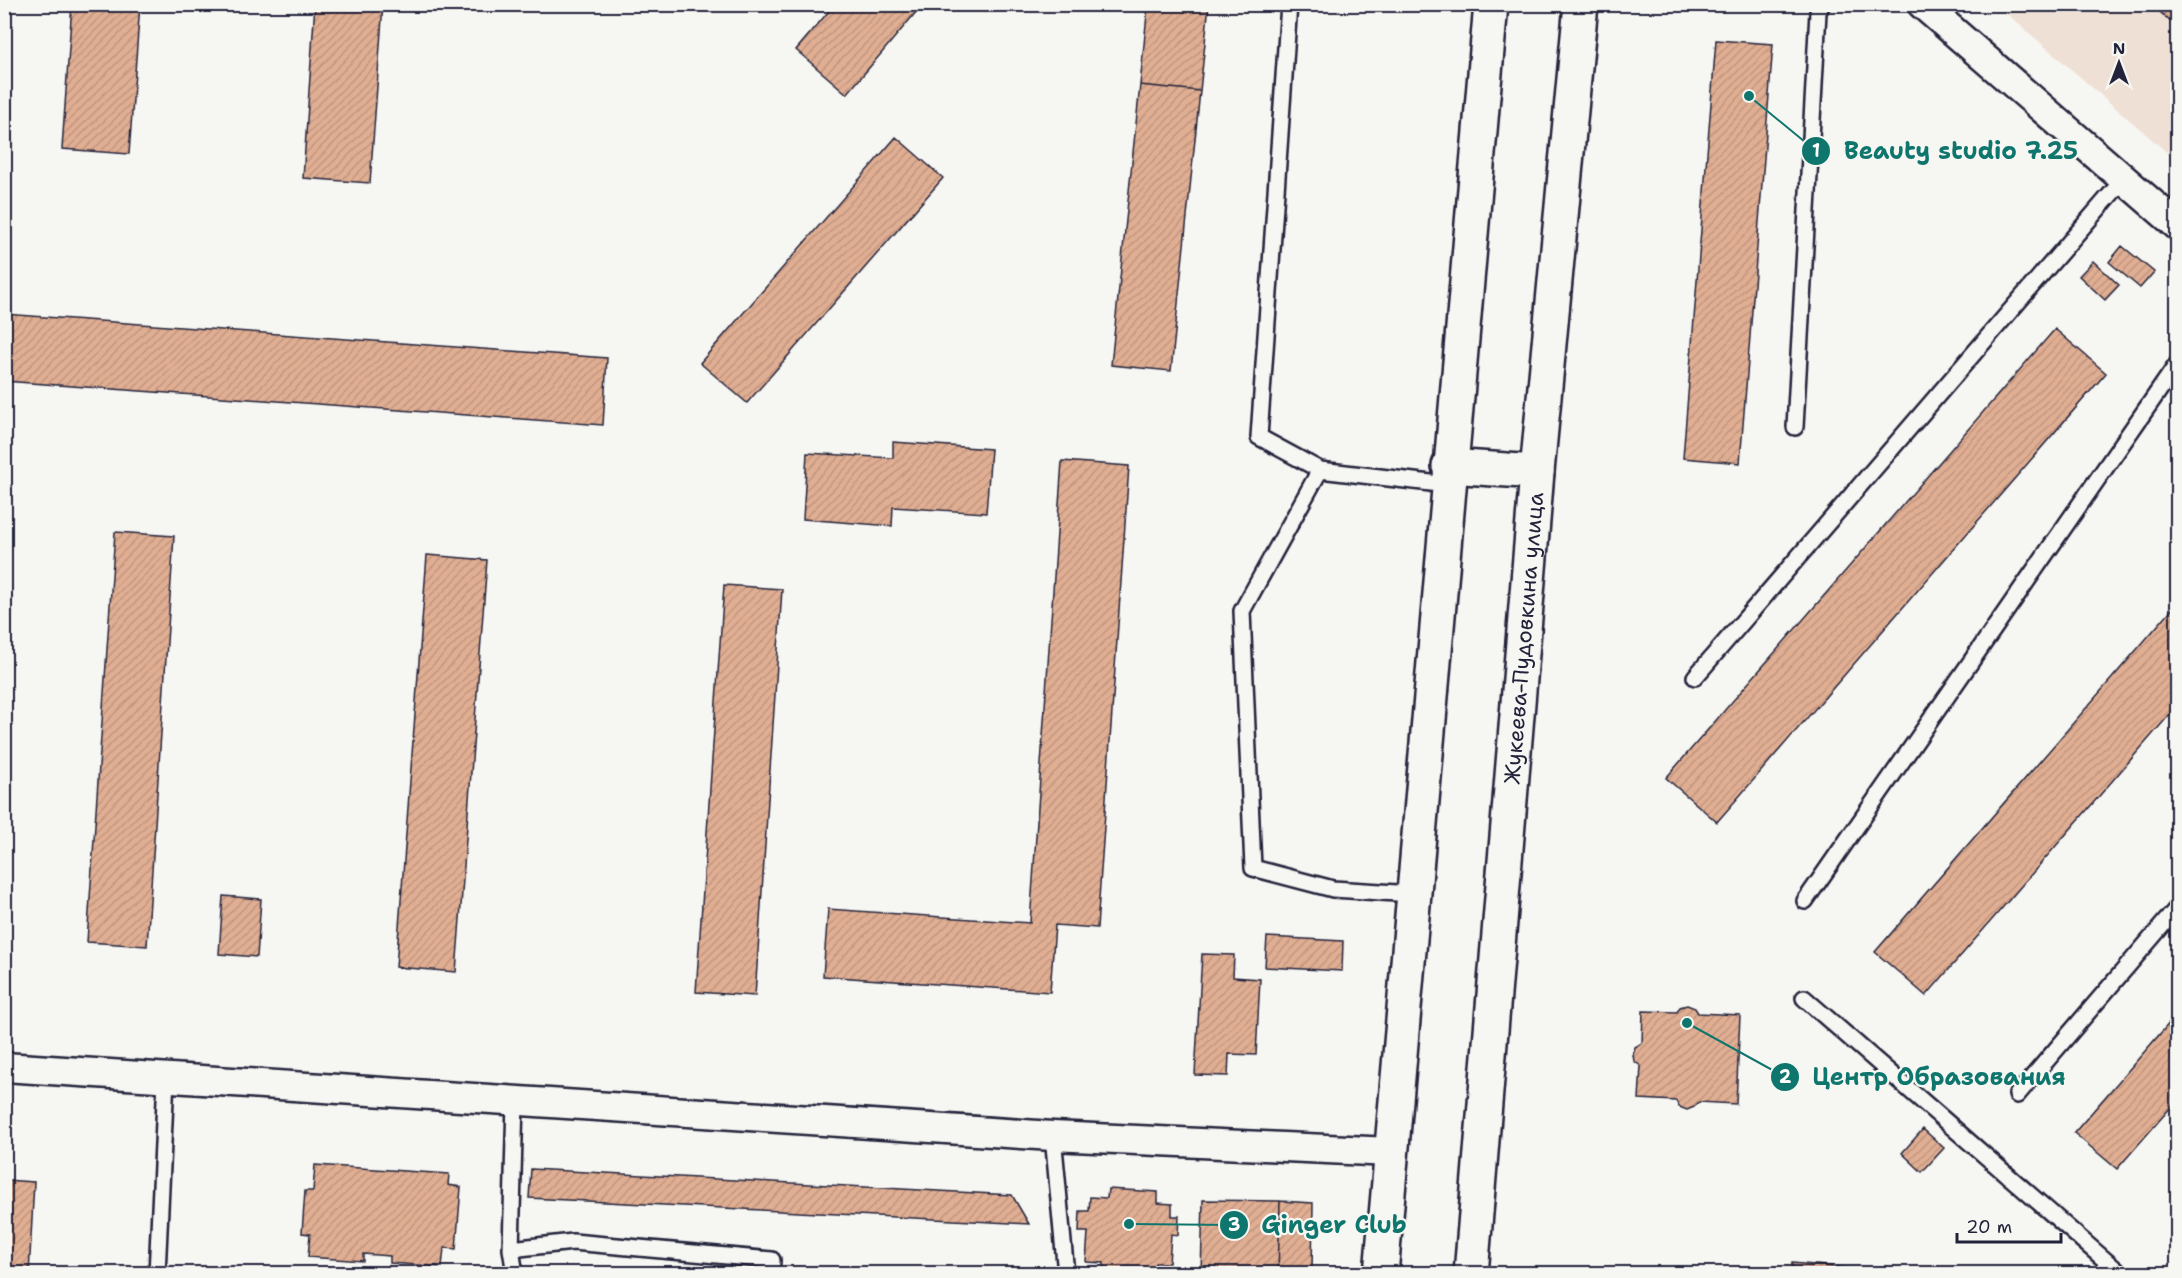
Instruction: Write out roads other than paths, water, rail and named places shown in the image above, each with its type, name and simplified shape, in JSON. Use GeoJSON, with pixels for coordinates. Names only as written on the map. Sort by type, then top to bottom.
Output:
{"type":"FeatureCollection","features":[{"type":"Feature","properties":{"kind":"main road"},"geometry":{"type":"LineString","coordinates":[[1381,1274],[1491,4]]}},
{"type":"Feature","properties":{"kind":"main road","name":"Жукеева-Пудовкина улица"},"geometry":{"type":"LineString","coordinates":[[1471,1274],[1537,472],[1581,4]]}},
{"type":"Feature","properties":{"kind":"main road"},"geometry":{"type":"LineString","coordinates":[[1449,476],[1537,472]]}},
{"type":"Feature","properties":{"kind":"street"},"geometry":{"type":"LineString","coordinates":[[1923,4],[2178,226]]}},
{"type":"Feature","properties":{"kind":"street"},"geometry":{"type":"LineString","coordinates":[[4,1067],[1053,1136],[1390,1152]]}},
{"type":"Feature","properties":{"kind":"lane"},"geometry":{"type":"LineString","coordinates":[[1289,4],[1259,437],[1320,471],[1449,476]]}},
{"type":"Feature","properties":{"kind":"lane"},"geometry":{"type":"LineString","coordinates":[[1795,427],[1818,12],[1822,4]]}},
{"type":"Feature","properties":{"kind":"lane"},"geometry":{"type":"LineString","coordinates":[[1695,677],[2123,180]]}},
{"type":"Feature","properties":{"kind":"lane"},"geometry":{"type":"LineString","coordinates":[[1804,901],[2178,363]]}},
{"type":"Feature","properties":{"kind":"lane"},"geometry":{"type":"LineString","coordinates":[[1320,471],[1242,611],[1253,868],[1333,889],[1413,894]]}},
{"type":"Feature","properties":{"kind":"lane"},"geometry":{"type":"LineString","coordinates":[[2017,1095],[2178,907]]}},
{"type":"Feature","properties":{"kind":"lane"},"geometry":{"type":"LineString","coordinates":[[1804,998],[2121,1274]]}},
{"type":"Feature","properties":{"kind":"lane"},"geometry":{"type":"LineString","coordinates":[[157,1274],[166,1078]]}},
{"type":"Feature","properties":{"kind":"lane"},"geometry":{"type":"LineString","coordinates":[[515,1101],[511,1249],[515,1274]]}},
{"type":"Feature","properties":{"kind":"lane"},"geometry":{"type":"LineString","coordinates":[[1053,1136],[1066,1274]]}},
{"type":"Feature","properties":{"kind":"lane"},"geometry":{"type":"LineString","coordinates":[[511,1249],[573,1242],[715,1254],[772,1260],[771,1274]]}},
{"type":"Feature","properties":{"kind":"place","name":"Beauty studio 7.25"},"geometry":{"type":"Point","coordinates":[1749,96]}},
{"type":"Feature","properties":{"kind":"place","name":"Центр Образования"},"geometry":{"type":"Point","coordinates":[1687,1023]}},
{"type":"Feature","properties":{"kind":"place","name":"Ginger Club"},"geometry":{"type":"Point","coordinates":[1129,1224]}}]}
